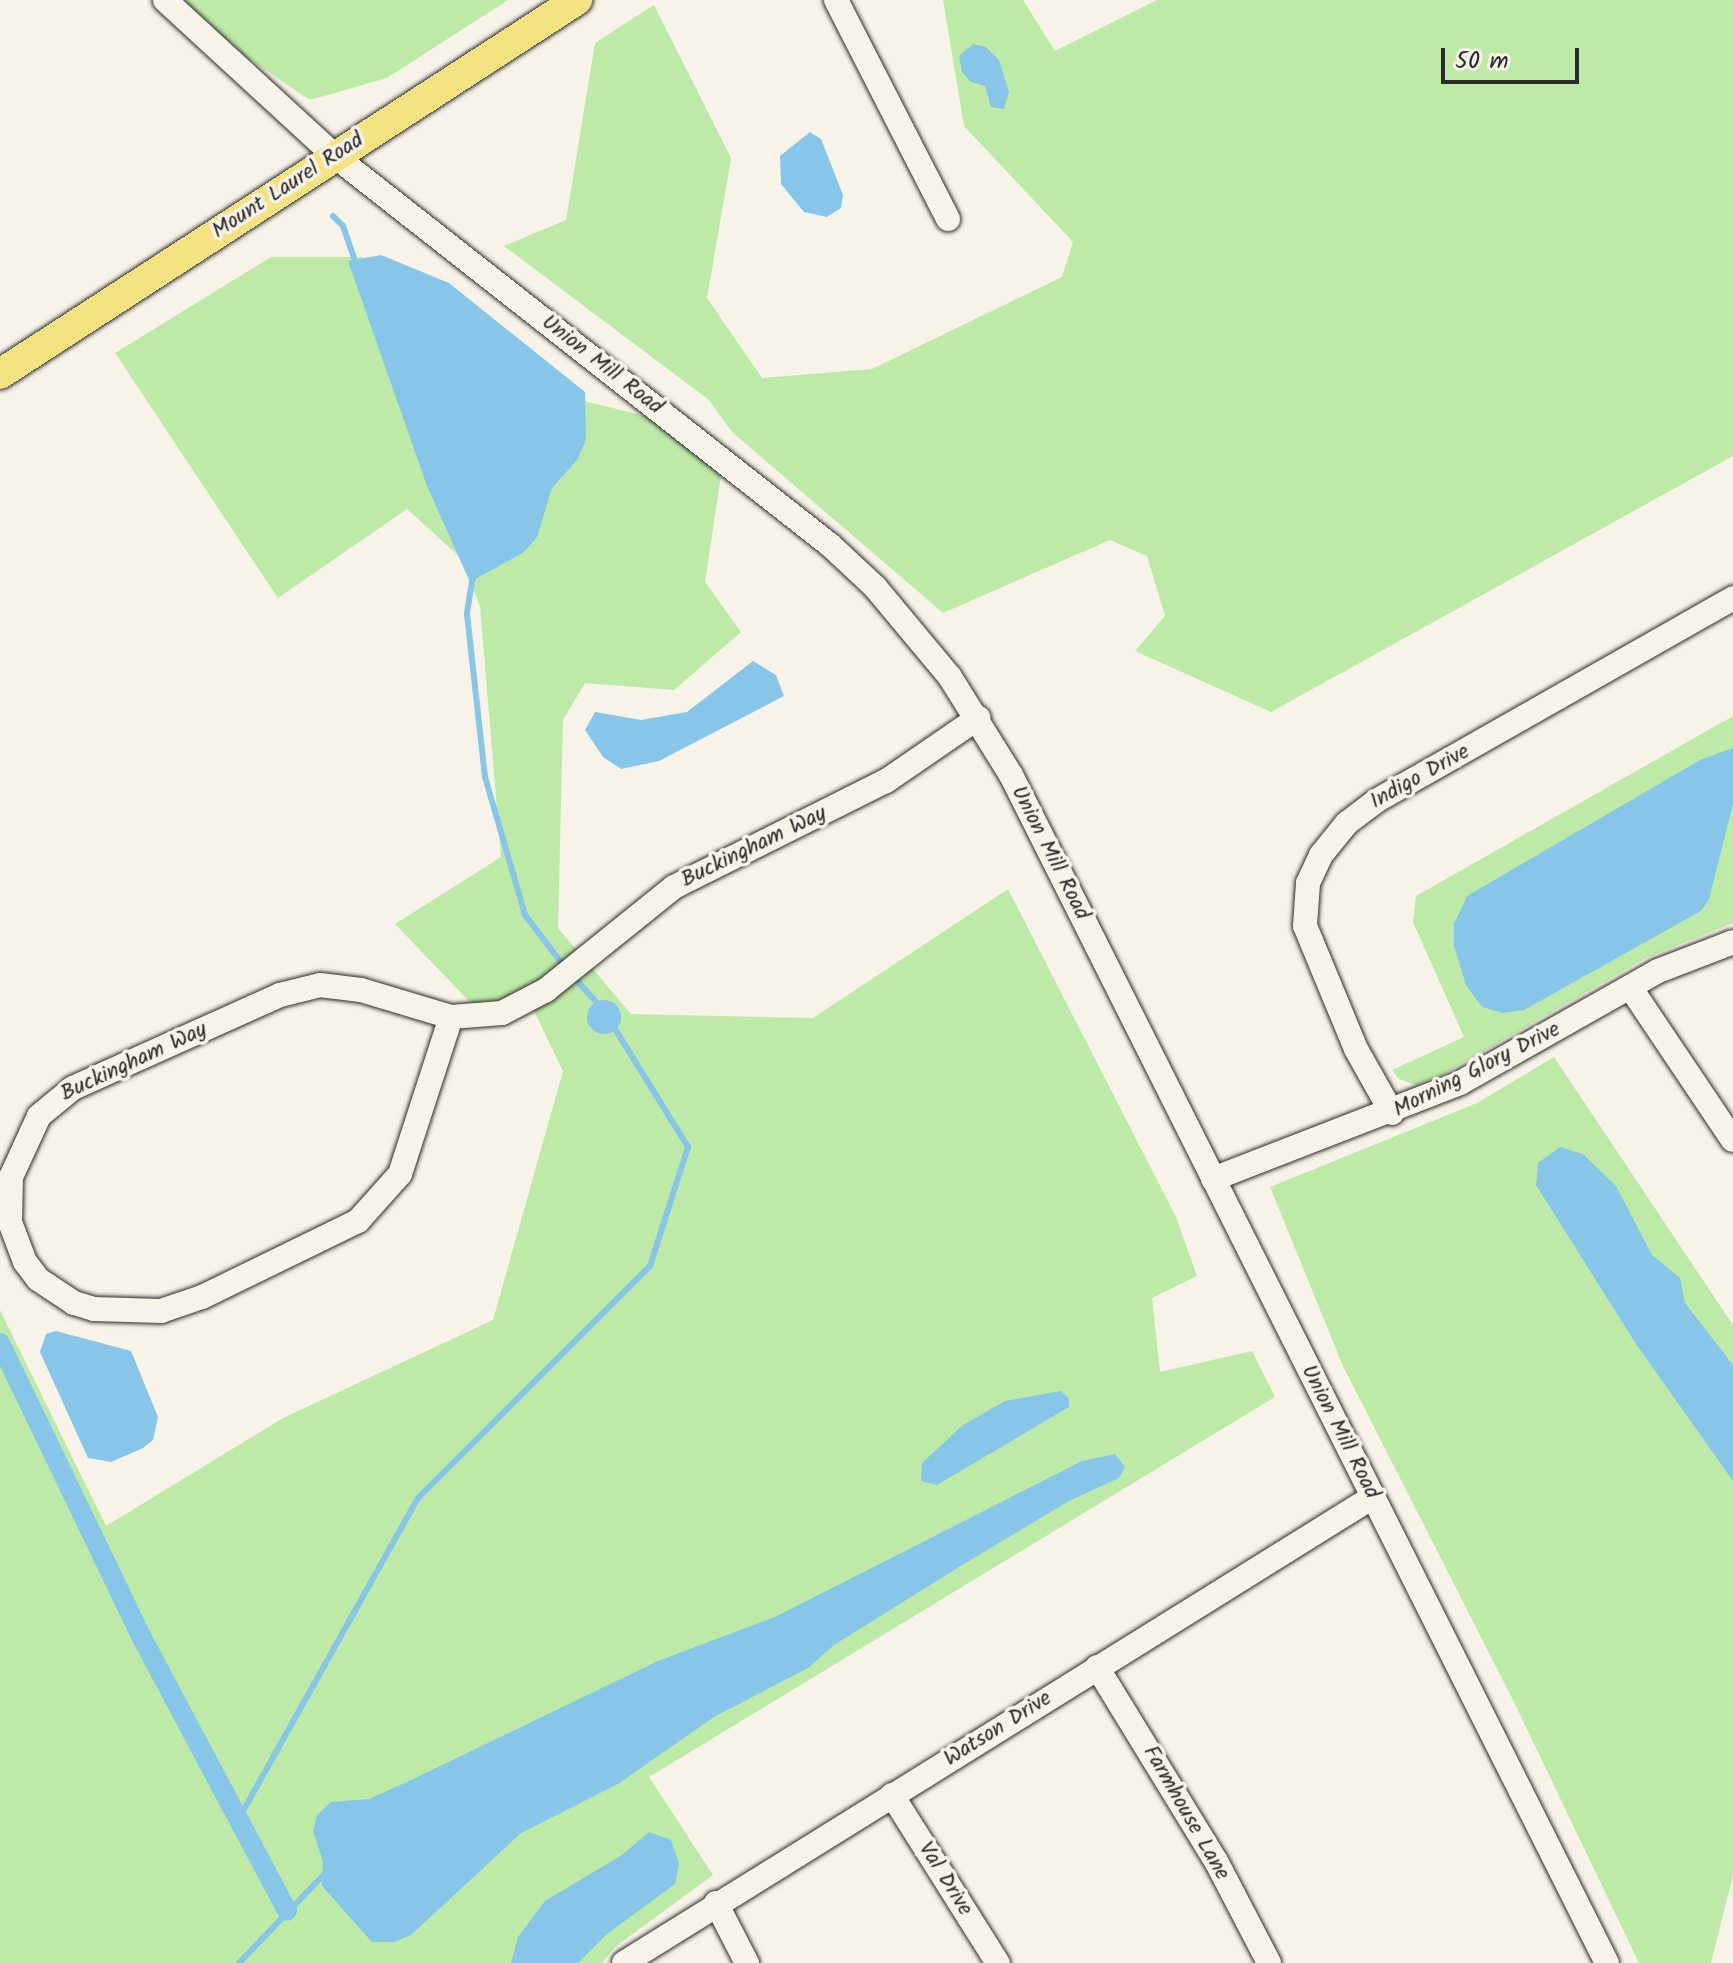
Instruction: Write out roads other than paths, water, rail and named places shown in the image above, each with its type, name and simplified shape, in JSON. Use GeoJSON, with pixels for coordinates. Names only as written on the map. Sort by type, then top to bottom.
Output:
{"type":"FeatureCollection","features":[{"type":"Feature","properties":{"kind":"main road","name":"Mount Laurel Road"},"geometry":{"type":"LineString","coordinates":[[0,374],[577,0]]}},
{"type":"Feature","properties":{"kind":"street","name":"Union Mill Road"},"geometry":{"type":"LineString","coordinates":[[165,0],[336,157],[830,545],[927,645],[978,718],[1607,1963]]}},
{"type":"Feature","properties":{"kind":"street"},"geometry":{"type":"LineString","coordinates":[[836,0],[948,219]]}},
{"type":"Feature","properties":{"kind":"street","name":"Indigo Drive"},"geometry":{"type":"LineString","coordinates":[[1392,1113],[1356,1049],[1305,926],[1308,883],[1321,855],[1347,823],[1376,801],[1733,598]]}},
{"type":"Feature","properties":{"kind":"street","name":"Buckingham Way"},"geometry":{"type":"LineString","coordinates":[[451,1017],[400,1174],[358,1221],[212,1292],[161,1311],[94,1309],[74,1303],[38,1279],[25,1262],[10,1222],[11,1177],[39,1116],[73,1088],[280,995],[320,985],[361,990],[451,1017],[480,1018],[525,1003],[674,887],[886,781],[978,718]]}},
{"type":"Feature","properties":{"kind":"street","name":"Morning Glory Drive"},"geometry":{"type":"LineString","coordinates":[[1213,1179],[1392,1113],[1483,1072],[1680,960],[1733,942]]}},
{"type":"Feature","properties":{"kind":"street"},"geometry":{"type":"LineString","coordinates":[[1630,987],[1733,1140]]}},
{"type":"Feature","properties":{"kind":"street","name":"Watson Drive"},"geometry":{"type":"LineString","coordinates":[[624,1963],[1373,1497]]}},
{"type":"Feature","properties":{"kind":"street","name":"Farmhouse Lane"},"geometry":{"type":"LineString","coordinates":[[1097,1667],[1216,1861],[1269,1963]]}},
{"type":"Feature","properties":{"kind":"street","name":"Val Drive"},"geometry":{"type":"LineString","coordinates":[[892,1795],[998,1963]]}},
{"type":"Feature","properties":{"kind":"street"},"geometry":{"type":"LineString","coordinates":[[716,1903],[747,1963]]}},
{"type":"Feature","properties":{"kind":"water"},"geometry":{"type":"Polygon","coordinates":[[[973,44],[986,47],[999,60],[1009,92],[1004,109],[991,107],[985,86],[971,82],[962,72],[959,56],[973,44]]]}},
{"type":"Feature","properties":{"kind":"water"},"geometry":{"type":"Polygon","coordinates":[[[810,132],[821,139],[843,195],[841,208],[827,217],[804,212],[781,184],[780,156],[810,132]]]}},
{"type":"Feature","properties":{"kind":"water"},"geometry":{"type":"Polygon","coordinates":[[[381,255],[449,283],[585,392],[586,440],[577,460],[552,488],[537,537],[524,552],[470,582],[427,486],[348,261],[381,255]]]}},
{"type":"Feature","properties":{"kind":"water"},"geometry":{"type":"Polygon","coordinates":[[[753,661],[776,675],[784,696],[659,761],[621,769],[603,757],[585,730],[595,712],[641,720],[687,712],[753,661]]]}},
{"type":"Feature","properties":{"kind":"water"},"geometry":{"type":"Polygon","coordinates":[[[1733,748],[1733,804],[1709,899],[1701,911],[1524,1010],[1503,1013],[1482,1007],[1466,985],[1454,946],[1454,924],[1467,896],[1700,760],[1733,748]]]}},
{"type":"Feature","properties":{"kind":"water"},"geometry":{"type":"Polygon","coordinates":[[[604,1000],[616,1005],[621,1017],[616,1029],[604,1034],[592,1029],[587,1017],[592,1005],[604,1000]]]}},
{"type":"Feature","properties":{"kind":"water"},"geometry":{"type":"Polygon","coordinates":[[[1560,1147],[1583,1154],[1616,1186],[1652,1255],[1680,1278],[1685,1303],[1733,1365],[1733,1481],[1636,1344],[1536,1185],[1538,1163],[1560,1147]]]}},
{"type":"Feature","properties":{"kind":"water"},"geometry":{"type":"Polygon","coordinates":[[[56,1331],[131,1351],[158,1417],[153,1440],[143,1448],[111,1462],[88,1458],[40,1352],[46,1334],[56,1331]]]}},
{"type":"Feature","properties":{"kind":"water"},"geometry":{"type":"Polygon","coordinates":[[[1061,1391],[1069,1399],[1069,1407],[937,1485],[921,1481],[922,1463],[963,1425],[1005,1401],[1061,1391]]]}},
{"type":"Feature","properties":{"kind":"water"},"geometry":{"type":"Polygon","coordinates":[[[1115,1454],[1125,1467],[1119,1478],[1069,1501],[959,1567],[834,1645],[808,1668],[714,1717],[618,1784],[521,1833],[411,1935],[394,1942],[372,1942],[322,1886],[323,1862],[313,1831],[317,1815],[331,1802],[369,1799],[658,1661],[777,1616],[1082,1461],[1115,1454]]]}},
{"type":"Feature","properties":{"kind":"water"},"geometry":{"type":"Polygon","coordinates":[[[649,1832],[671,1840],[679,1864],[675,1884],[607,1934],[578,1963],[511,1963],[518,1937],[545,1901],[622,1855],[649,1832]]]}},
{"type":"Feature","properties":{"kind":"waterway"},"geometry":{"type":"LineString","coordinates":[[333,216],[343,226],[356,263]]}},
{"type":"Feature","properties":{"kind":"waterway"},"geometry":{"type":"LineString","coordinates":[[473,575],[467,614],[485,777],[525,915],[564,966]]}},
{"type":"Feature","properties":{"kind":"waterway"},"geometry":{"type":"LineString","coordinates":[[572,975],[599,1005]]}},
{"type":"Feature","properties":{"kind":"waterway"},"geometry":{"type":"LineString","coordinates":[[238,1820],[418,1498],[650,1266],[688,1147],[612,1024]]}},
{"type":"Feature","properties":{"kind":"waterway"},"geometry":{"type":"LineString","coordinates":[[0,1343],[141,1636],[287,1911]]}},
{"type":"Feature","properties":{"kind":"waterway"},"geometry":{"type":"LineString","coordinates":[[239,1963],[330,1868]]}}]}
